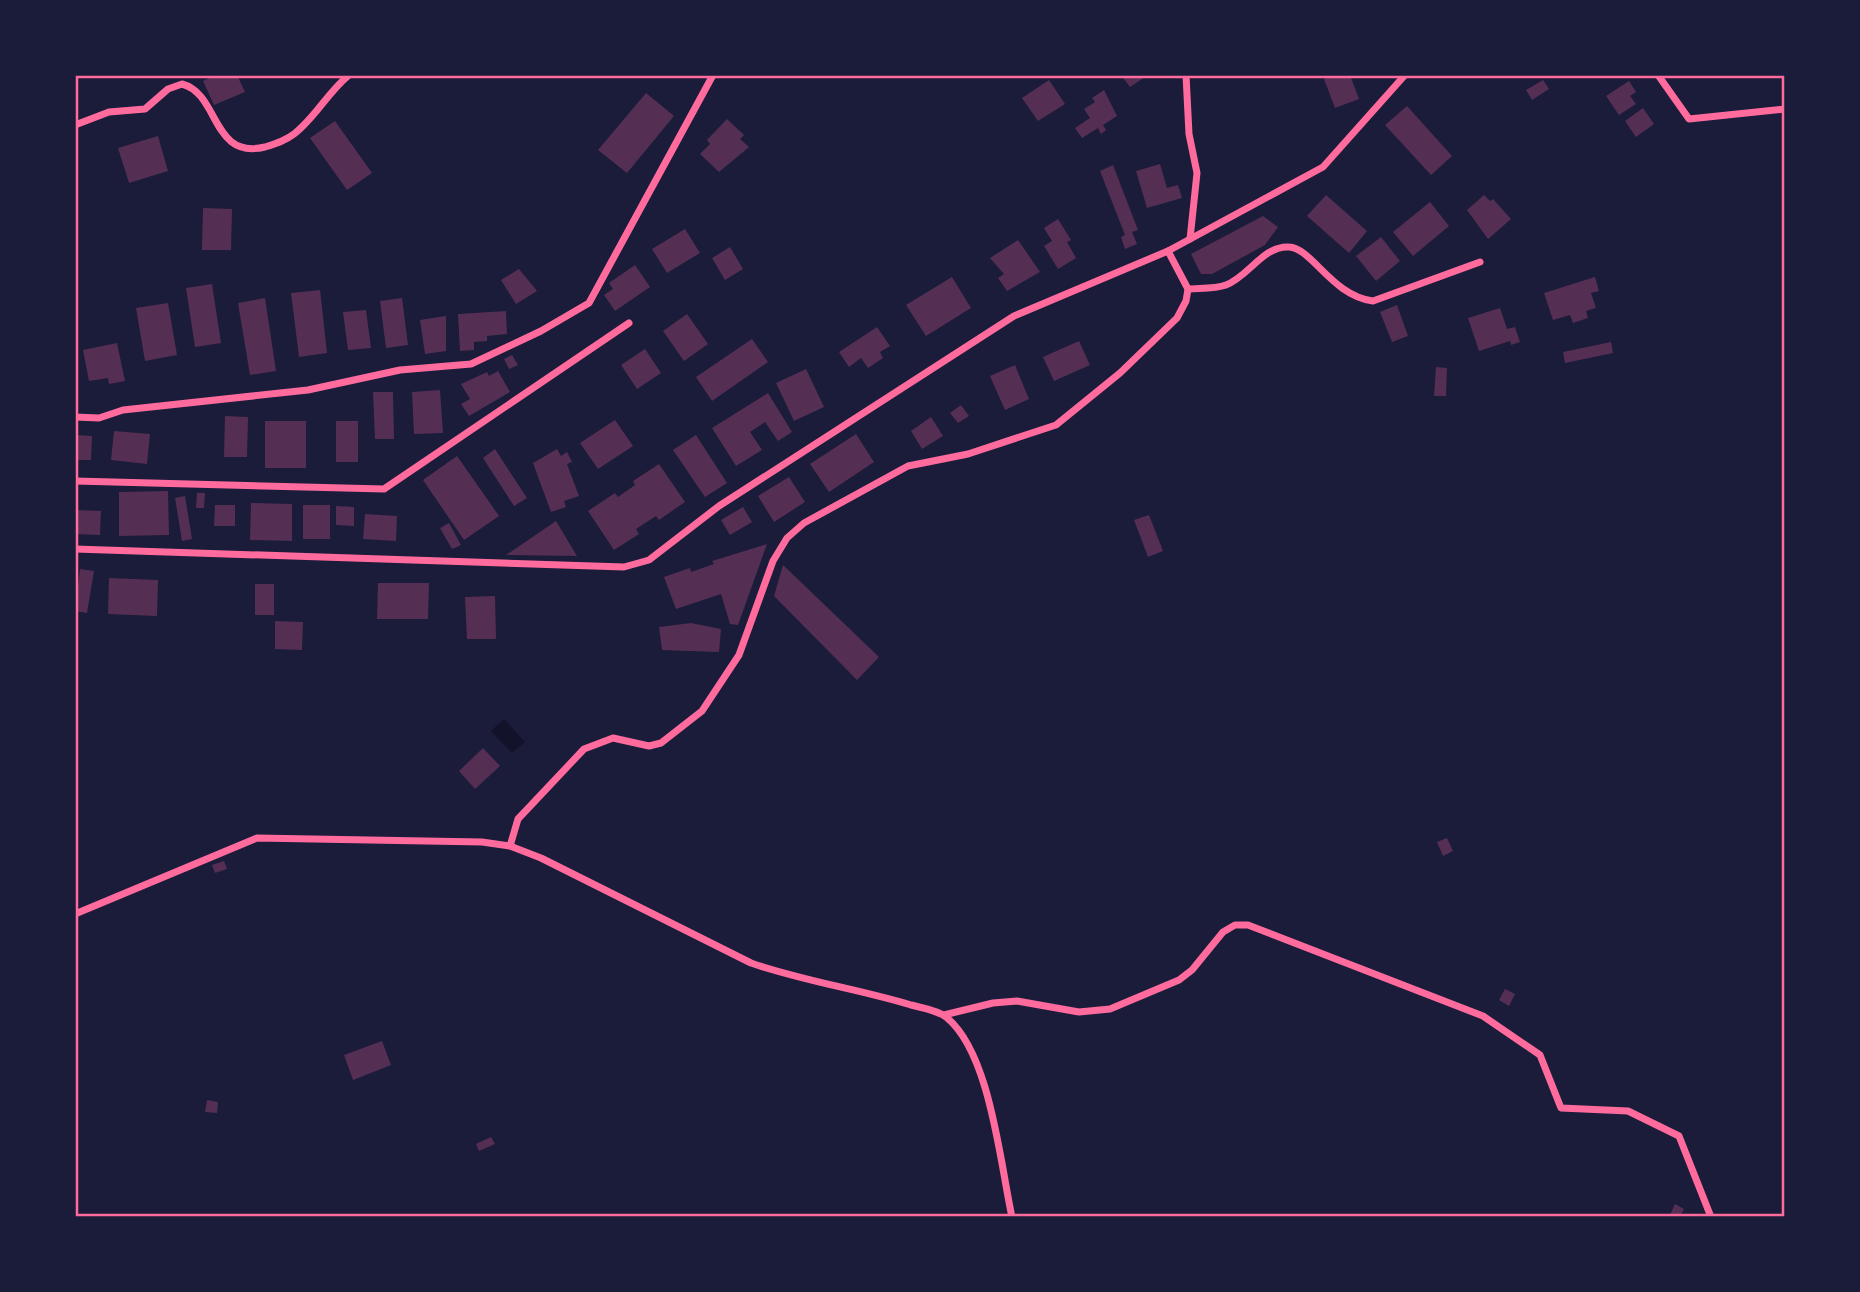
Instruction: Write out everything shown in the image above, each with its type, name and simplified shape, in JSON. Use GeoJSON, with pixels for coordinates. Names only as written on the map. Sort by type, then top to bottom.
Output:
{"type":"FeatureCollection","features":[{"type":"Feature","properties":{"kind":"street"},"geometry":{"type":"LineString","coordinates":[[75,125],[109,112],[145,109],[168,89],[182,84],[194,90],[229,140],[241,147],[259,148],[284,141],[295,133],[349,75]]}},
{"type":"Feature","properties":{"kind":"street"},"geometry":{"type":"LineString","coordinates":[[75,417],[99,418],[123,410],[308,390],[400,370],[471,364],[541,331],[589,303],[713,75]]}},
{"type":"Feature","properties":{"kind":"street"},"geometry":{"type":"LineString","coordinates":[[1186,75],[1189,134],[1197,173],[1190,239]]}},
{"type":"Feature","properties":{"kind":"street"},"geometry":{"type":"LineString","coordinates":[[75,549],[624,567],[649,560],[719,506],[1014,316],[1168,251],[1323,167],[1405,75]]}},
{"type":"Feature","properties":{"kind":"street"},"geometry":{"type":"LineString","coordinates":[[1658,75],[1689,119],[1785,110]]}},
{"type":"Feature","properties":{"kind":"street"},"geometry":{"type":"LineString","coordinates":[[1188,289],[1224,286],[1281,247],[1292,247],[1301,251],[1339,288],[1359,299],[1373,301],[1480,261]]}},
{"type":"Feature","properties":{"kind":"street"},"geometry":{"type":"LineString","coordinates":[[510,846],[518,819],[584,749],[613,738],[649,746],[661,743],[702,711],[739,655],[773,561],[787,538],[804,523],[908,466],[968,454],[1056,425],[1120,373],[1177,318],[1188,289],[1168,251]]}},
{"type":"Feature","properties":{"kind":"street"},"geometry":{"type":"LineString","coordinates":[[75,481],[384,489],[629,323]]}},
{"type":"Feature","properties":{"kind":"street"},"geometry":{"type":"LineString","coordinates":[[75,914],[257,838],[456,841],[510,846],[550,862],[751,964],[790,976],[874,994],[944,1015],[960,1030],[976,1058],[1012,1217]]}},
{"type":"Feature","properties":{"kind":"street"},"geometry":{"type":"LineString","coordinates":[[944,1015],[993,1003],[1017,1001],[1079,1012],[1110,1009],[1179,980],[1192,970],[1223,932],[1235,925],[1248,925],[1483,1016],[1540,1055],[1561,1108],[1628,1111],[1679,1136],[1711,1217]]}},
{"type":"Feature","properties":{"kind":"shaded area"},"geometry":{"type":"Polygon","coordinates":[[[504,719],[525,742],[512,753],[491,731],[504,719]]]}},
{"type":"Feature","properties":{"kind":"building"},"geometry":{"type":"Polygon","coordinates":[[[215,75],[237,75],[245,92],[214,105],[203,81],[215,75]]]}},
{"type":"Feature","properties":{"kind":"building"},"geometry":{"type":"Polygon","coordinates":[[[1121,75],[1148,75],[1130,87],[1121,75]]]}},
{"type":"Feature","properties":{"kind":"building"},"geometry":{"type":"Polygon","coordinates":[[[1335,75],[1350,75],[1359,99],[1335,108],[1324,79],[1335,75]]]}},
{"type":"Feature","properties":{"kind":"building"},"geometry":{"type":"Polygon","coordinates":[[[1049,80],[1065,104],[1038,121],[1022,98],[1049,80]]]}},
{"type":"Feature","properties":{"kind":"building"},"geometry":{"type":"Polygon","coordinates":[[[1543,80],[1549,89],[1532,100],[1526,90],[1543,80]]]}},
{"type":"Feature","properties":{"kind":"building"},"geometry":{"type":"Polygon","coordinates":[[[1629,81],[1636,92],[1630,96],[1636,104],[1619,115],[1606,96],[1629,81]]]}},
{"type":"Feature","properties":{"kind":"building"},"geometry":{"type":"Polygon","coordinates":[[[1104,90],[1117,116],[1103,125],[1106,130],[1101,134],[1098,128],[1082,138],[1075,128],[1090,118],[1084,109],[1095,102],[1092,98],[1104,90]]]}},
{"type":"Feature","properties":{"kind":"building"},"geometry":{"type":"Polygon","coordinates":[[[646,93],[674,116],[627,173],[598,150],[646,93]]]}},
{"type":"Feature","properties":{"kind":"building"},"geometry":{"type":"Polygon","coordinates":[[[1407,106],[1452,156],[1431,175],[1385,125],[1407,106]]]}},
{"type":"Feature","properties":{"kind":"building"},"geometry":{"type":"Polygon","coordinates":[[[1643,108],[1654,124],[1636,137],[1625,121],[1643,108]]]}},
{"type":"Feature","properties":{"kind":"building"},"geometry":{"type":"Polygon","coordinates":[[[727,119],[744,135],[740,139],[749,147],[719,172],[700,154],[710,144],[707,140],[727,119]]]}},
{"type":"Feature","properties":{"kind":"building"},"geometry":{"type":"Polygon","coordinates":[[[335,121],[372,173],[347,190],[310,138],[335,121]]]}},
{"type":"Feature","properties":{"kind":"building"},"geometry":{"type":"Polygon","coordinates":[[[158,136],[168,171],[129,183],[118,148],[158,136]]]}},
{"type":"Feature","properties":{"kind":"building"},"geometry":{"type":"Polygon","coordinates":[[[1160,164],[1167,188],[1178,185],[1182,198],[1147,208],[1136,171],[1160,164]]]}},
{"type":"Feature","properties":{"kind":"building"},"geometry":{"type":"Polygon","coordinates":[[[1113,165],[1138,230],[1132,232],[1137,244],[1125,249],[1121,237],[1125,235],[1100,171],[1113,165]]]}},
{"type":"Feature","properties":{"kind":"building"},"geometry":{"type":"Polygon","coordinates":[[[1326,195],[1367,231],[1349,253],[1307,216],[1326,195]]]}},
{"type":"Feature","properties":{"kind":"building"},"geometry":{"type":"Polygon","coordinates":[[[1484,195],[1490,201],[1493,199],[1511,219],[1488,239],[1467,210],[1484,195]]]}},
{"type":"Feature","properties":{"kind":"building"},"geometry":{"type":"Polygon","coordinates":[[[1430,202],[1449,226],[1413,256],[1393,232],[1430,202]]]}},
{"type":"Feature","properties":{"kind":"building"},"geometry":{"type":"Polygon","coordinates":[[[203,208],[232,209],[231,250],[202,250],[203,208]]]}},
{"type":"Feature","properties":{"kind":"building"},"geometry":{"type":"Polygon","coordinates":[[[1263,216],[1278,227],[1265,245],[1212,274],[1201,274],[1191,254],[1263,216]]]}},
{"type":"Feature","properties":{"kind":"building"},"geometry":{"type":"Polygon","coordinates":[[[1058,219],[1071,240],[1067,242],[1076,258],[1058,269],[1044,246],[1052,241],[1044,228],[1058,219]]]}},
{"type":"Feature","properties":{"kind":"building"},"geometry":{"type":"Polygon","coordinates":[[[685,229],[700,253],[667,273],[652,249],[685,229]]]}},
{"type":"Feature","properties":{"kind":"building"},"geometry":{"type":"Polygon","coordinates":[[[1381,237],[1400,261],[1376,281],[1356,256],[1381,237]]]}},
{"type":"Feature","properties":{"kind":"building"},"geometry":{"type":"Polygon","coordinates":[[[1018,240],[1040,272],[1007,291],[998,278],[1004,274],[990,258],[1018,240]]]}},
{"type":"Feature","properties":{"kind":"building"},"geometry":{"type":"Polygon","coordinates":[[[730,247],[743,269],[725,280],[712,258],[730,247]]]}},
{"type":"Feature","properties":{"kind":"building"},"geometry":{"type":"Polygon","coordinates":[[[635,265],[650,287],[615,311],[604,295],[613,289],[609,283],[635,265]]]}},
{"type":"Feature","properties":{"kind":"building"},"geometry":{"type":"Polygon","coordinates":[[[519,269],[537,291],[516,304],[501,280],[519,269]]]}},
{"type":"Feature","properties":{"kind":"building"},"geometry":{"type":"Polygon","coordinates":[[[952,277],[971,308],[926,336],[906,305],[952,277]]]}},
{"type":"Feature","properties":{"kind":"building"},"geometry":{"type":"Polygon","coordinates":[[[1595,277],[1599,291],[1591,293],[1596,308],[1586,311],[1588,318],[1573,323],[1570,315],[1553,320],[1544,293],[1595,277]]]}},
{"type":"Feature","properties":{"kind":"building"},"geometry":{"type":"Polygon","coordinates":[[[212,284],[221,343],[195,347],[186,288],[212,284]]]}},
{"type":"Feature","properties":{"kind":"building"},"geometry":{"type":"Polygon","coordinates":[[[320,290],[327,353],[299,357],[291,293],[320,290]]]}},
{"type":"Feature","properties":{"kind":"building"},"geometry":{"type":"Polygon","coordinates":[[[265,298],[276,371],[250,375],[238,303],[265,298]]]}},
{"type":"Feature","properties":{"kind":"building"},"geometry":{"type":"Polygon","coordinates":[[[402,298],[408,345],[386,348],[380,301],[402,298]]]}},
{"type":"Feature","properties":{"kind":"building"},"geometry":{"type":"Polygon","coordinates":[[[168,303],[177,355],[145,361],[136,308],[168,303]]]}},
{"type":"Feature","properties":{"kind":"building"},"geometry":{"type":"Polygon","coordinates":[[[1397,305],[1408,336],[1392,342],[1380,312],[1397,305]]]}},
{"type":"Feature","properties":{"kind":"building"},"geometry":{"type":"Polygon","coordinates":[[[1500,308],[1507,329],[1515,327],[1520,342],[1511,345],[1510,341],[1479,351],[1468,318],[1500,308]]]}},
{"type":"Feature","properties":{"kind":"building"},"geometry":{"type":"Polygon","coordinates":[[[366,310],[371,348],[348,350],[343,312],[366,310]]]}},
{"type":"Feature","properties":{"kind":"building"},"geometry":{"type":"Polygon","coordinates":[[[506,311],[507,334],[487,336],[487,341],[474,342],[474,350],[460,351],[458,314],[506,311]]]}},
{"type":"Feature","properties":{"kind":"building"},"geometry":{"type":"Polygon","coordinates":[[[687,314],[708,344],[684,361],[663,331],[687,314]]]}},
{"type":"Feature","properties":{"kind":"building"},"geometry":{"type":"Polygon","coordinates":[[[446,316],[446,351],[425,354],[420,320],[446,316]]]}},
{"type":"Feature","properties":{"kind":"building"},"geometry":{"type":"Polygon","coordinates":[[[877,327],[890,346],[880,352],[883,358],[868,368],[861,358],[849,367],[839,352],[877,327]]]}},
{"type":"Feature","properties":{"kind":"building"},"geometry":{"type":"Polygon","coordinates":[[[752,339],[768,362],[712,401],[696,377],[752,339]]]}},
{"type":"Feature","properties":{"kind":"building"},"geometry":{"type":"Polygon","coordinates":[[[1079,341],[1090,365],[1054,381],[1043,357],[1079,341]]]}},
{"type":"Feature","properties":{"kind":"building"},"geometry":{"type":"Polygon","coordinates":[[[1611,342],[1613,353],[1565,363],[1563,352],[1611,342]]]}},
{"type":"Feature","properties":{"kind":"building"},"geometry":{"type":"Polygon","coordinates":[[[117,343],[125,381],[109,384],[108,378],[89,381],[83,350],[117,343]]]}},
{"type":"Feature","properties":{"kind":"building"},"geometry":{"type":"Polygon","coordinates":[[[645,349],[661,373],[637,389],[621,365],[645,349]]]}},
{"type":"Feature","properties":{"kind":"building"},"geometry":{"type":"Polygon","coordinates":[[[512,355],[518,365],[509,369],[504,359],[512,355]]]}},
{"type":"Feature","properties":{"kind":"building"},"geometry":{"type":"Polygon","coordinates":[[[1015,365],[1029,399],[1005,410],[990,376],[1015,365]]]}},
{"type":"Feature","properties":{"kind":"building"},"geometry":{"type":"Polygon","coordinates":[[[1436,367],[1447,368],[1446,396],[1434,396],[1436,367]]]}},
{"type":"Feature","properties":{"kind":"building"},"geometry":{"type":"Polygon","coordinates":[[[806,369],[824,407],[794,421],[776,383],[806,369]]]}},
{"type":"Feature","properties":{"kind":"building"},"geometry":{"type":"Polygon","coordinates":[[[498,371],[510,392],[469,416],[461,404],[470,399],[461,384],[487,372],[489,376],[498,371]]]}},
{"type":"Feature","properties":{"kind":"building"},"geometry":{"type":"Polygon","coordinates":[[[440,390],[443,433],[414,434],[412,392],[440,390]]]}},
{"type":"Feature","properties":{"kind":"building"},"geometry":{"type":"Polygon","coordinates":[[[373,392],[393,392],[394,439],[375,439],[373,392]]]}},
{"type":"Feature","properties":{"kind":"building"},"geometry":{"type":"Polygon","coordinates":[[[768,393],[792,432],[778,441],[765,422],[750,432],[762,450],[736,466],[712,428],[768,393]]]}},
{"type":"Feature","properties":{"kind":"building"},"geometry":{"type":"Polygon","coordinates":[[[961,405],[969,416],[958,423],[950,413],[961,405]]]}},
{"type":"Feature","properties":{"kind":"building"},"geometry":{"type":"Polygon","coordinates":[[[225,416],[248,417],[247,457],[224,457],[225,416]]]}},
{"type":"Feature","properties":{"kind":"building"},"geometry":{"type":"Polygon","coordinates":[[[931,417],[943,436],[922,449],[911,431],[931,417]]]}},
{"type":"Feature","properties":{"kind":"building"},"geometry":{"type":"Polygon","coordinates":[[[615,420],[633,446],[598,469],[580,443],[615,420]]]}},
{"type":"Feature","properties":{"kind":"building"},"geometry":{"type":"Polygon","coordinates":[[[265,421],[306,421],[306,468],[265,468],[265,421]]]}},
{"type":"Feature","properties":{"kind":"building"},"geometry":{"type":"Polygon","coordinates":[[[336,421],[358,421],[358,462],[336,462],[336,421]]]}},
{"type":"Feature","properties":{"kind":"building"},"geometry":{"type":"Polygon","coordinates":[[[114,431],[150,434],[147,464],[111,460],[114,431]]]}},
{"type":"Feature","properties":{"kind":"building"},"geometry":{"type":"Polygon","coordinates":[[[856,434],[874,462],[829,492],[810,464],[856,434]]]}},
{"type":"Feature","properties":{"kind":"building"},"geometry":{"type":"Polygon","coordinates":[[[75,435],[92,436],[91,460],[75,460],[75,435]]]}},
{"type":"Feature","properties":{"kind":"building"},"geometry":{"type":"Polygon","coordinates":[[[696,435],[727,483],[705,497],[673,450],[696,435]]]}},
{"type":"Feature","properties":{"kind":"building"},"geometry":{"type":"Polygon","coordinates":[[[495,449],[527,498],[514,506],[483,458],[495,449]]]}},
{"type":"Feature","properties":{"kind":"building"},"geometry":{"type":"Polygon","coordinates":[[[557,449],[561,456],[567,452],[572,462],[567,464],[579,496],[564,501],[566,507],[551,512],[533,463],[557,449]]]}},
{"type":"Feature","properties":{"kind":"building"},"geometry":{"type":"Polygon","coordinates":[[[457,456],[499,516],[464,540],[423,480],[457,456]]]}},
{"type":"Feature","properties":{"kind":"building"},"geometry":{"type":"Polygon","coordinates":[[[659,464],[685,502],[659,520],[656,516],[636,529],[639,534],[614,550],[588,511],[615,493],[618,497],[635,485],[633,481],[659,464]]]}},
{"type":"Feature","properties":{"kind":"building"},"geometry":{"type":"Polygon","coordinates":[[[789,477],[805,502],[774,522],[758,496],[789,477]]]}},
{"type":"Feature","properties":{"kind":"building"},"geometry":{"type":"Polygon","coordinates":[[[168,491],[169,535],[119,536],[119,492],[168,491]]]}},
{"type":"Feature","properties":{"kind":"building"},"geometry":{"type":"Polygon","coordinates":[[[197,493],[205,493],[204,508],[196,508],[197,493]]]}},
{"type":"Feature","properties":{"kind":"building"},"geometry":{"type":"Polygon","coordinates":[[[185,496],[192,539],[182,541],[175,498],[185,496]]]}},
{"type":"Feature","properties":{"kind":"building"},"geometry":{"type":"Polygon","coordinates":[[[251,503],[292,504],[292,541],[250,540],[251,503]]]}},
{"type":"Feature","properties":{"kind":"building"},"geometry":{"type":"Polygon","coordinates":[[[215,505],[235,505],[235,526],[214,526],[215,505]]]}},
{"type":"Feature","properties":{"kind":"building"},"geometry":{"type":"Polygon","coordinates":[[[303,505],[330,505],[330,539],[303,539],[303,505]]]}},
{"type":"Feature","properties":{"kind":"building"},"geometry":{"type":"Polygon","coordinates":[[[336,506],[354,507],[354,526],[336,525],[336,506]]]}},
{"type":"Feature","properties":{"kind":"building"},"geometry":{"type":"Polygon","coordinates":[[[743,507],[752,522],[730,535],[721,520],[743,507]]]}},
{"type":"Feature","properties":{"kind":"building"},"geometry":{"type":"Polygon","coordinates":[[[75,510],[101,511],[100,535],[75,534],[75,510]]]}},
{"type":"Feature","properties":{"kind":"building"},"geometry":{"type":"Polygon","coordinates":[[[365,514],[397,516],[396,541],[363,539],[365,514]]]}},
{"type":"Feature","properties":{"kind":"building"},"geometry":{"type":"Polygon","coordinates":[[[1149,515],[1163,551],[1148,557],[1134,520],[1149,515]]]}},
{"type":"Feature","properties":{"kind":"building"},"geometry":{"type":"Polygon","coordinates":[[[556,521],[577,556],[506,555],[556,521]]]}},
{"type":"Feature","properties":{"kind":"building"},"geometry":{"type":"Polygon","coordinates":[[[449,523],[461,545],[452,549],[440,528],[449,523]]]}},
{"type":"Feature","properties":{"kind":"building"},"geometry":{"type":"Polygon","coordinates":[[[767,544],[738,625],[730,624],[721,594],[676,609],[664,577],[690,568],[691,572],[714,564],[712,561],[767,544]]]}},
{"type":"Feature","properties":{"kind":"building"},"geometry":{"type":"Polygon","coordinates":[[[783,565],[879,657],[857,680],[774,596],[783,565]]]}},
{"type":"Feature","properties":{"kind":"building"},"geometry":{"type":"Polygon","coordinates":[[[80,569],[94,571],[87,613],[75,611],[80,569]]]}},
{"type":"Feature","properties":{"kind":"building"},"geometry":{"type":"Polygon","coordinates":[[[109,578],[158,580],[157,616],[108,614],[109,578]]]}},
{"type":"Feature","properties":{"kind":"building"},"geometry":{"type":"Polygon","coordinates":[[[378,583],[429,583],[428,619],[377,619],[378,583]]]}},
{"type":"Feature","properties":{"kind":"building"},"geometry":{"type":"Polygon","coordinates":[[[255,584],[274,584],[274,615],[255,615],[255,584]]]}},
{"type":"Feature","properties":{"kind":"building"},"geometry":{"type":"Polygon","coordinates":[[[495,596],[496,639],[467,639],[465,597],[495,596]]]}},
{"type":"Feature","properties":{"kind":"building"},"geometry":{"type":"Polygon","coordinates":[[[275,621],[303,622],[302,650],[275,649],[275,621]]]}},
{"type":"Feature","properties":{"kind":"building"},"geometry":{"type":"Polygon","coordinates":[[[691,623],[721,629],[719,652],[662,650],[659,627],[691,623]]]}},
{"type":"Feature","properties":{"kind":"building"},"geometry":{"type":"Polygon","coordinates":[[[483,748],[500,766],[475,789],[459,771],[483,748]]]}},
{"type":"Feature","properties":{"kind":"building"},"geometry":{"type":"Polygon","coordinates":[[[1447,838],[1453,851],[1443,856],[1437,842],[1447,838]]]}},
{"type":"Feature","properties":{"kind":"building"},"geometry":{"type":"Polygon","coordinates":[[[224,861],[227,869],[215,873],[212,865],[224,861]]]}},
{"type":"Feature","properties":{"kind":"building"},"geometry":{"type":"Polygon","coordinates":[[[1505,989],[1515,994],[1509,1006],[1499,1000],[1505,989]]]}},
{"type":"Feature","properties":{"kind":"building"},"geometry":{"type":"Polygon","coordinates":[[[382,1041],[391,1065],[353,1080],[344,1055],[382,1041]]]}},
{"type":"Feature","properties":{"kind":"building"},"geometry":{"type":"Polygon","coordinates":[[[207,1100],[218,1102],[217,1113],[205,1112],[207,1100]]]}},
{"type":"Feature","properties":{"kind":"building"},"geometry":{"type":"Polygon","coordinates":[[[491,1137],[495,1144],[479,1151],[476,1144],[491,1137]]]}},
{"type":"Feature","properties":{"kind":"building"},"geometry":{"type":"Polygon","coordinates":[[[1675,1204],[1684,1209],[1680,1217],[1670,1215],[1675,1204]]]}}]}
